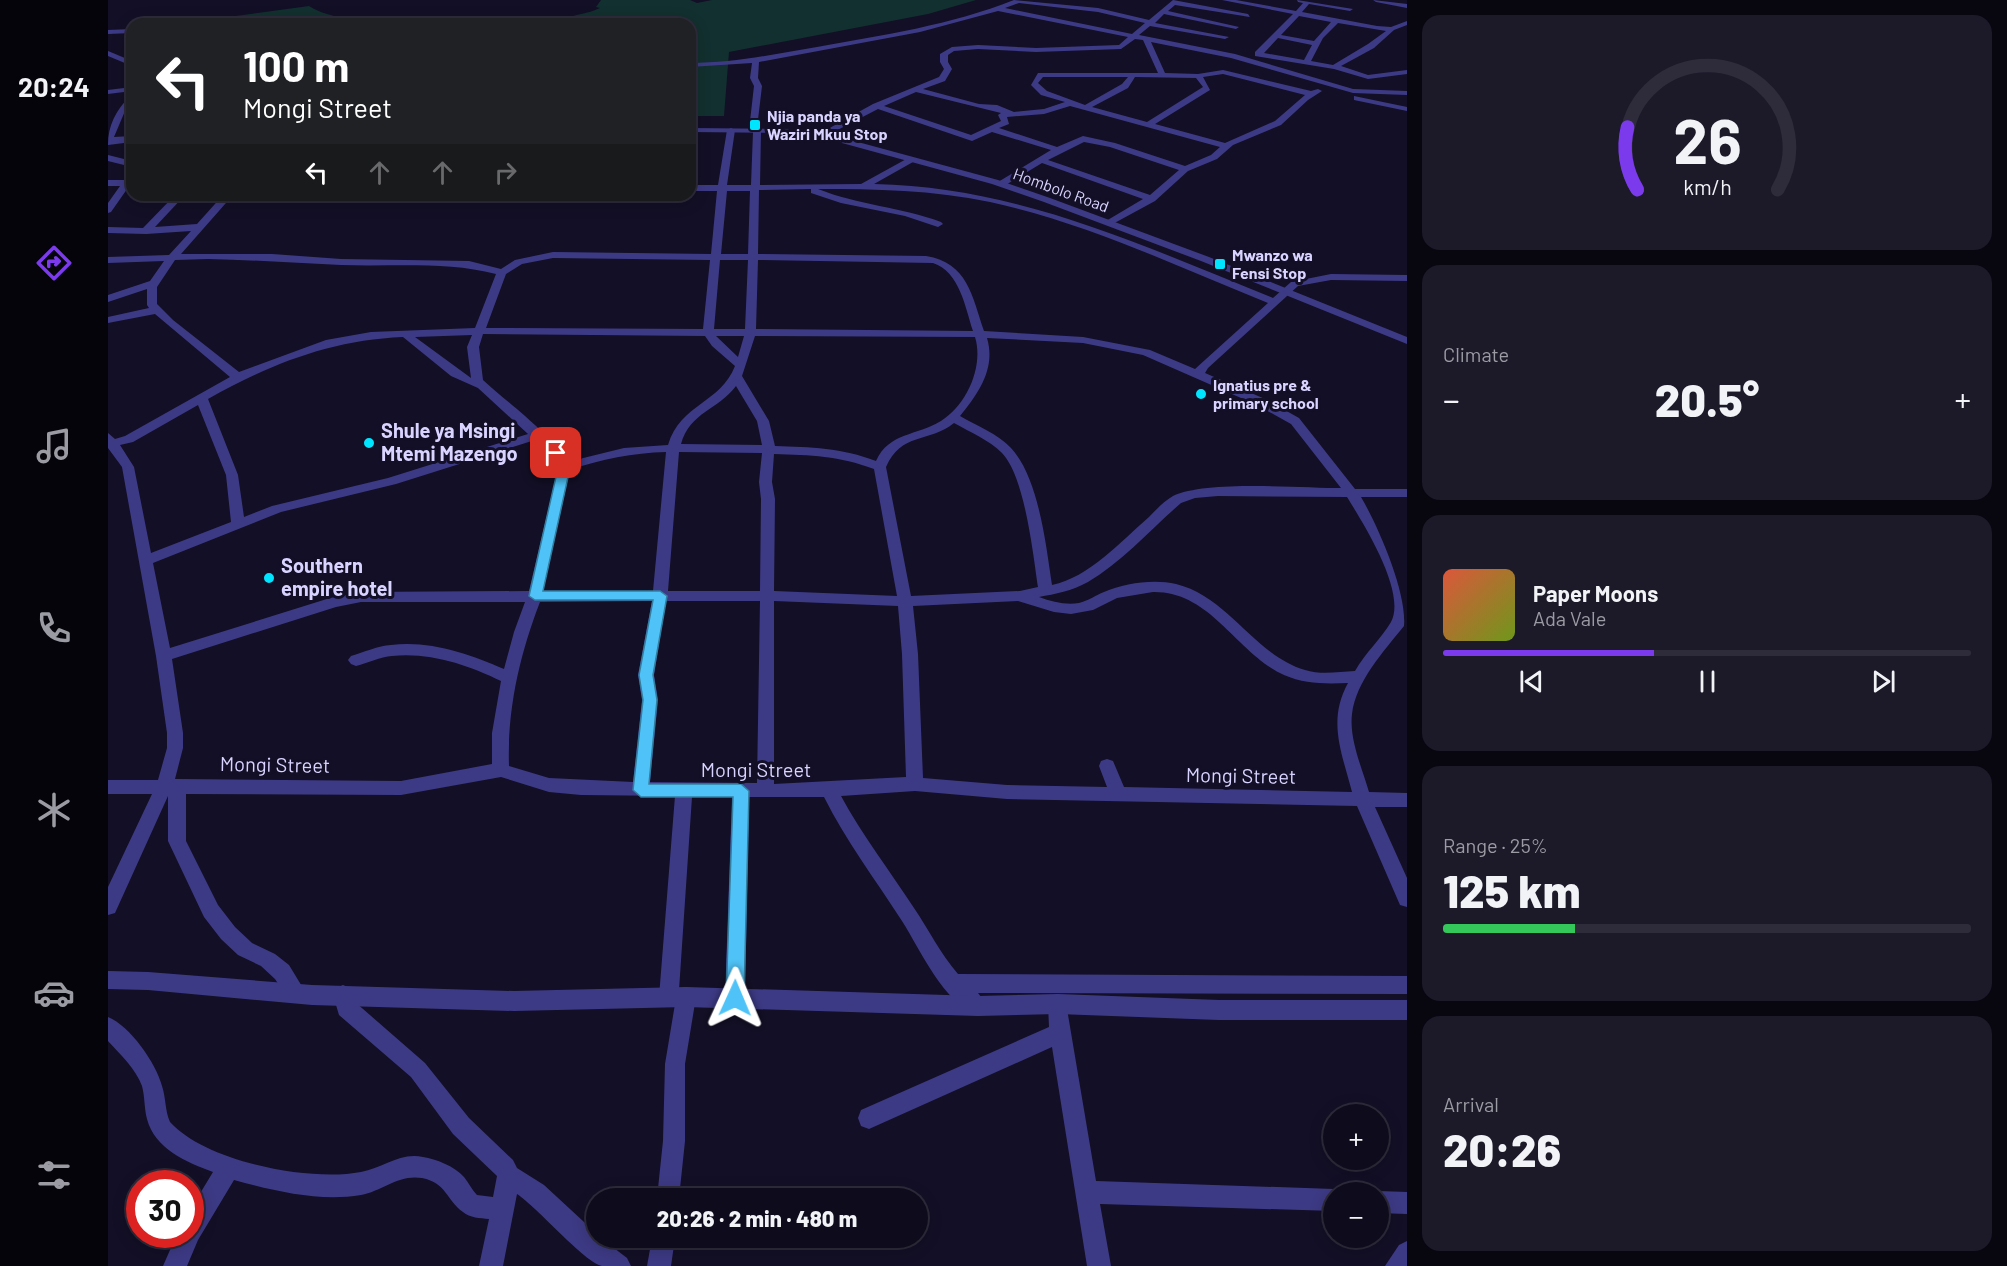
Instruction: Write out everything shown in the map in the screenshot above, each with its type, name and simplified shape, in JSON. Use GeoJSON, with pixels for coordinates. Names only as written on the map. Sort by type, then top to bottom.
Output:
{"type":"FeatureCollection","features":[{"type":"Feature","properties":{"kind":"street"},"geometry":{"type":"LineString","coordinates":[[696,65],[739,63],[919,29],[998,9],[1020,0],[1089,8],[1225,37]]}},
{"type":"Feature","properties":{"kind":"street"},"geometry":{"type":"LineString","coordinates":[[1071,24],[1089,8],[1104,0]]}},
{"type":"Feature","properties":{"kind":"street"},"geometry":{"type":"LineString","coordinates":[[1225,0],[1392,29]]}},
{"type":"Feature","properties":{"kind":"street"},"geometry":{"type":"LineString","coordinates":[[1297,0],[1350,9]]}},
{"type":"Feature","properties":{"kind":"street"},"geometry":{"type":"LineString","coordinates":[[1376,0],[1407,6]]}},
{"type":"Feature","properties":{"kind":"street"},"geometry":{"type":"LineString","coordinates":[[820,135],[876,106],[918,90],[945,76],[948,69],[944,62],[944,54],[952,49],[1121,47],[1142,36],[1152,23],[1176,1],[1248,16]]}},
{"type":"Feature","properties":{"kind":"street"},"geometry":{"type":"LineString","coordinates":[[1248,60],[1259,54],[1308,2]]}},
{"type":"Feature","properties":{"kind":"street"},"geometry":{"type":"LineString","coordinates":[[1253,80],[1287,71],[1302,62],[1355,2]]}},
{"type":"Feature","properties":{"kind":"street"},"geometry":{"type":"LineString","coordinates":[[1207,52],[1259,6]]}},
{"type":"Feature","properties":{"kind":"street"},"geometry":{"type":"LineString","coordinates":[[998,9],[1142,36],[1248,60],[1357,92],[1407,93]]}},
{"type":"Feature","properties":{"kind":"street"},"geometry":{"type":"LineString","coordinates":[[1164,12],[1236,27]]}},
{"type":"Feature","properties":{"kind":"street"},"geometry":{"type":"LineString","coordinates":[[1318,80],[1340,68],[1392,29],[1406,22],[1404,16],[1407,13]]}},
{"type":"Feature","properties":{"kind":"street"},"geometry":{"type":"LineString","coordinates":[[108,32],[126,31]]}},
{"type":"Feature","properties":{"kind":"street"},"geometry":{"type":"LineString","coordinates":[[1142,36],[1162,74]]}},
{"type":"Feature","properties":{"kind":"street"},"geometry":{"type":"LineString","coordinates":[[1276,36],[1317,44]]}},
{"type":"Feature","properties":{"kind":"street"},"geometry":{"type":"LineString","coordinates":[[1259,54],[1340,68],[1368,76],[1407,72]]}},
{"type":"Feature","properties":{"kind":"street"},"geometry":{"type":"LineString","coordinates":[[110,56],[126,62]]}},
{"type":"Feature","properties":{"kind":"street"},"geometry":{"type":"LineString","coordinates":[[641,790],[650,700],[646,675],[660,596],[673,449],[678,430],[685,420],[727,390],[738,370],[750,333],[758,86],[754,78],[756,60]]}},
{"type":"Feature","properties":{"kind":"street"},"geometry":{"type":"LineString","coordinates":[[1226,146],[1148,126],[1044,93],[1034,83],[1041,75],[1198,76],[1223,72],[1312,94]]}},
{"type":"Feature","properties":{"kind":"street"},"geometry":{"type":"LineString","coordinates":[[876,106],[972,138],[989,128],[1006,122],[1002,115],[1033,115],[1059,109],[1068,103],[1082,105],[1125,86],[1134,74]]}},
{"type":"Feature","properties":{"kind":"street"},"geometry":{"type":"LineString","coordinates":[[1148,126],[1207,88],[1198,76]]}},
{"type":"Feature","properties":{"kind":"street"},"geometry":{"type":"LineString","coordinates":[[1109,223],[1152,199],[1185,169],[1214,157],[1226,146],[1278,123],[1312,94],[1328,84]]}},
{"type":"Feature","properties":{"kind":"street"},"geometry":{"type":"LineString","coordinates":[[108,92],[126,90]]}},
{"type":"Feature","properties":{"kind":"street"},"geometry":{"type":"LineString","coordinates":[[918,90],[979,106],[994,107],[1012,114]]}},
{"type":"Feature","properties":{"kind":"street"},"geometry":{"type":"LineString","coordinates":[[1345,97],[1407,109]]}},
{"type":"Feature","properties":{"kind":"street"},"geometry":{"type":"LineString","coordinates":[[126,106],[115,119],[109,141],[126,140]]}},
{"type":"Feature","properties":{"kind":"street"},"geometry":{"type":"LineString","coordinates":[[989,128],[1058,150]]}},
{"type":"Feature","properties":{"kind":"street","name":"Hombolo Road"},"geometry":{"type":"LineString","coordinates":[[696,130],[755,130],[820,135],[1001,184],[1109,223],[1407,341]]}},
{"type":"Feature","properties":{"kind":"street"},"geometry":{"type":"LineString","coordinates":[[731,130],[722,189],[708,332],[738,370],[764,424],[769,450],[764,466],[764,486],[768,499],[765,791]]}},
{"type":"Feature","properties":{"kind":"street"},"geometry":{"type":"LineString","coordinates":[[1001,184],[1058,150],[1083,139],[1112,145],[1185,169]]}},
{"type":"Feature","properties":{"kind":"street"},"geometry":{"type":"LineString","coordinates":[[108,158],[126,162]]}},
{"type":"Feature","properties":{"kind":"street"},"geometry":{"type":"LineString","coordinates":[[864,186],[910,160]]}},
{"type":"Feature","properties":{"kind":"street"},"geometry":{"type":"LineString","coordinates":[[1041,160],[1152,199]]}},
{"type":"Feature","properties":{"kind":"street"},"geometry":{"type":"LineString","coordinates":[[108,183],[126,180]]}},
{"type":"Feature","properties":{"kind":"street"},"geometry":{"type":"LineString","coordinates":[[108,210],[126,183]]}},
{"type":"Feature","properties":{"kind":"street"},"geometry":{"type":"LineString","coordinates":[[696,188],[864,186],[932,191],[1009,203],[1111,237],[1275,302]]}},
{"type":"Feature","properties":{"kind":"street"},"geometry":{"type":"LineString","coordinates":[[809,188],[835,199],[904,211],[938,224]]}},
{"type":"Feature","properties":{"kind":"street"},"geometry":{"type":"LineString","coordinates":[[146,231],[174,201]]}},
{"type":"Feature","properties":{"kind":"street"},"geometry":{"type":"LineString","coordinates":[[223,201],[172,258],[154,283],[152,305],[238,377]]}},
{"type":"Feature","properties":{"kind":"street"},"geometry":{"type":"LineString","coordinates":[[108,230],[146,231],[200,227]]}},
{"type":"Feature","properties":{"kind":"street"},"geometry":{"type":"LineString","coordinates":[[501,770],[500,733],[510,678],[521,632],[535,596],[564,468],[556,453],[538,435],[477,381],[473,347],[502,272],[519,262],[554,255],[926,259],[941,262],[956,271],[979,334],[985,358],[984,373],[953,417],[941,426],[894,443],[885,451],[880,467],[905,601],[910,654],[915,784]]}},
{"type":"Feature","properties":{"kind":"street"},"geometry":{"type":"LineString","coordinates":[[108,260],[254,256],[341,262],[459,263],[479,265],[502,272]]}},
{"type":"Feature","properties":{"kind":"street"},"geometry":{"type":"LineString","coordinates":[[1198,375],[1203,366],[1295,284],[1323,278],[1407,278]]}},
{"type":"Feature","properties":{"kind":"street"},"geometry":{"type":"LineString","coordinates":[[108,299],[154,283]]}},
{"type":"Feature","properties":{"kind":"street"},"geometry":{"type":"LineString","coordinates":[[108,320],[158,310]]}},
{"type":"Feature","properties":{"kind":"street"},"geometry":{"type":"LineString","coordinates":[[296,993],[282,972],[268,960],[245,949],[228,933],[212,911],[177,841],[171,785],[175,733],[164,656],[128,466],[110,442],[135,435],[238,377],[338,340],[405,333],[478,331],[979,334],[1115,344],[1146,352],[1262,402],[1295,421],[1351,492],[1390,558],[1402,604],[1399,622],[1369,660],[1359,677],[1344,714],[1345,736],[1363,800],[1407,899]]}},
{"type":"Feature","properties":{"kind":"street"},"geometry":{"type":"LineString","coordinates":[[405,333],[415,344],[436,357],[453,374],[480,384]]}},
{"type":"Feature","properties":{"kind":"street"},"geometry":{"type":"LineString","coordinates":[[201,397],[232,475],[238,525]]}},
{"type":"Feature","properties":{"kind":"street"},"geometry":{"type":"LineString","coordinates":[[953,417],[999,445],[1019,470],[1038,537],[1046,591]]}},
{"type":"Feature","properties":{"kind":"street"},"geometry":{"type":"LineString","coordinates":[[147,560],[300,502],[391,481],[538,435]]}},
{"type":"Feature","properties":{"kind":"street"},"geometry":{"type":"LineString","coordinates":[[564,468],[607,454],[673,449],[830,452],[851,456],[880,467]]}},
{"type":"Feature","properties":{"kind":"street"},"geometry":{"type":"LineString","coordinates":[[164,656],[335,602],[361,597],[767,596],[905,601],[1020,596],[1046,591],[1082,579],[1105,564],[1176,500],[1193,494],[1218,492],[1407,493]]}},
{"type":"Feature","properties":{"kind":"street"},"geometry":{"type":"LineString","coordinates":[[1020,596],[1046,606],[1076,608],[1088,606],[1114,594],[1158,587],[1175,588],[1200,599],[1274,660],[1296,673],[1313,677],[1359,677]]}},
{"type":"Feature","properties":{"kind":"street"},"geometry":{"type":"LineString","coordinates":[[356,660],[393,650],[410,650],[486,666],[510,678]]}},
{"type":"Feature","properties":{"kind":"street"},"geometry":{"type":"LineString","coordinates":[[1107,766],[1119,795]]}},
{"type":"Feature","properties":{"kind":"street","name":"Mongi Street"},"geometry":{"type":"LineString","coordinates":[[108,787],[171,785],[401,788],[501,770],[555,786],[641,790],[830,791],[915,784],[1007,792],[1407,800]]}},
{"type":"Feature","properties":{"kind":"street"},"geometry":{"type":"LineString","coordinates":[[108,907],[171,785]]}},
{"type":"Feature","properties":{"kind":"street"},"geometry":{"type":"LineString","coordinates":[[669,1188],[674,1141],[684,790]]}},
{"type":"Feature","properties":{"kind":"street"},"geometry":{"type":"LineString","coordinates":[[735,998],[741,791]]}},
{"type":"Feature","properties":{"kind":"street"},"geometry":{"type":"LineString","coordinates":[[830,791],[848,826],[909,915],[934,960],[978,1006]]}},
{"type":"Feature","properties":{"kind":"street"},"geometry":{"type":"LineString","coordinates":[[108,980],[296,993],[514,1000],[678,997],[978,1006],[1058,1004],[1219,1010],[1407,1010]]}},
{"type":"Feature","properties":{"kind":"street"},"geometry":{"type":"LineString","coordinates":[[953,982],[1407,985]]}},
{"type":"Feature","properties":{"kind":"street"},"geometry":{"type":"LineString","coordinates":[[343,995],[346,1008],[418,1070],[461,1126],[505,1168],[509,1176],[536,1192],[578,1234],[619,1266]]}},
{"type":"Feature","properties":{"kind":"street"},"geometry":{"type":"LineString","coordinates":[[1058,1004],[1060,1033],[1099,1266]]}},
{"type":"Feature","properties":{"kind":"street"},"geometry":{"type":"LineString","coordinates":[[108,1027],[131,1050],[151,1082],[156,1116],[166,1134],[202,1158],[229,1167],[286,1180],[335,1186],[361,1184],[408,1167],[417,1166],[451,1180],[473,1206],[502,1210]]}},
{"type":"Feature","properties":{"kind":"street"},"geometry":{"type":"LineString","coordinates":[[869,1118],[1060,1033]]}},
{"type":"Feature","properties":{"kind":"street"},"geometry":{"type":"LineString","coordinates":[[204,1209],[229,1167]]}},
{"type":"Feature","properties":{"kind":"street"},"geometry":{"type":"LineString","coordinates":[[491,1266],[509,1176]]}},
{"type":"Feature","properties":{"kind":"street"},"geometry":{"type":"LineString","coordinates":[[1086,1192],[1323,1200]]}},
{"type":"Feature","properties":{"kind":"street"},"geometry":{"type":"LineString","coordinates":[[1389,1202],[1407,1203]]}},
{"type":"Feature","properties":{"kind":"street"},"geometry":{"type":"LineString","coordinates":[[175,1266],[183,1248]]}},
{"type":"Feature","properties":{"kind":"street"},"geometry":{"type":"LineString","coordinates":[[659,1266],[662,1248]]}},
{"type":"Feature","properties":{"kind":"street"},"geometry":{"type":"LineString","coordinates":[[1397,1266],[1407,1253]]}},
{"type":"Feature","properties":{"kind":"green space"},"geometry":{"type":"Polygon","coordinates":[[[601,0],[690,0],[697,3],[712,0],[976,0],[928,14],[729,52],[724,116],[696,116],[696,18],[569,18],[600,8],[596,7],[601,0]]]}},
{"type":"Feature","properties":{"kind":"green space"},"geometry":{"type":"Polygon","coordinates":[[[309,6],[327,14],[345,18],[221,18],[309,6]]]}},
{"type":"Feature","properties":{"kind":"green space"},"geometry":{"type":"Polygon","coordinates":[[[507,16],[507,18],[477,18],[507,16]]]}},
{"type":"Feature","properties":{"kind":"place","name":"Njia panda ya Waziri Mkuu Stop"},"geometry":{"type":"Point","coordinates":[755,125]}},
{"type":"Feature","properties":{"kind":"place","name":"Mwanzo wa Fensi Stop"},"geometry":{"type":"Point","coordinates":[1220,264]}},
{"type":"Feature","properties":{"kind":"place","name":"Ignatius pre & primary school"},"geometry":{"type":"Point","coordinates":[1201,394]}},
{"type":"Feature","properties":{"kind":"place","name":"Shule ya Msingi Mtemi Mazengo"},"geometry":{"type":"Point","coordinates":[369,443]}},
{"type":"Feature","properties":{"kind":"place","name":"Southern empire hotel"},"geometry":{"type":"Point","coordinates":[269,578]}},
{"type":"Feature","properties":{"kind":"route"},"geometry":{"type":"LineString","coordinates":[[556,453],[564,468],[535,596],[660,596],[646,675],[650,700],[641,790],[741,791],[735,998]]}}]}
